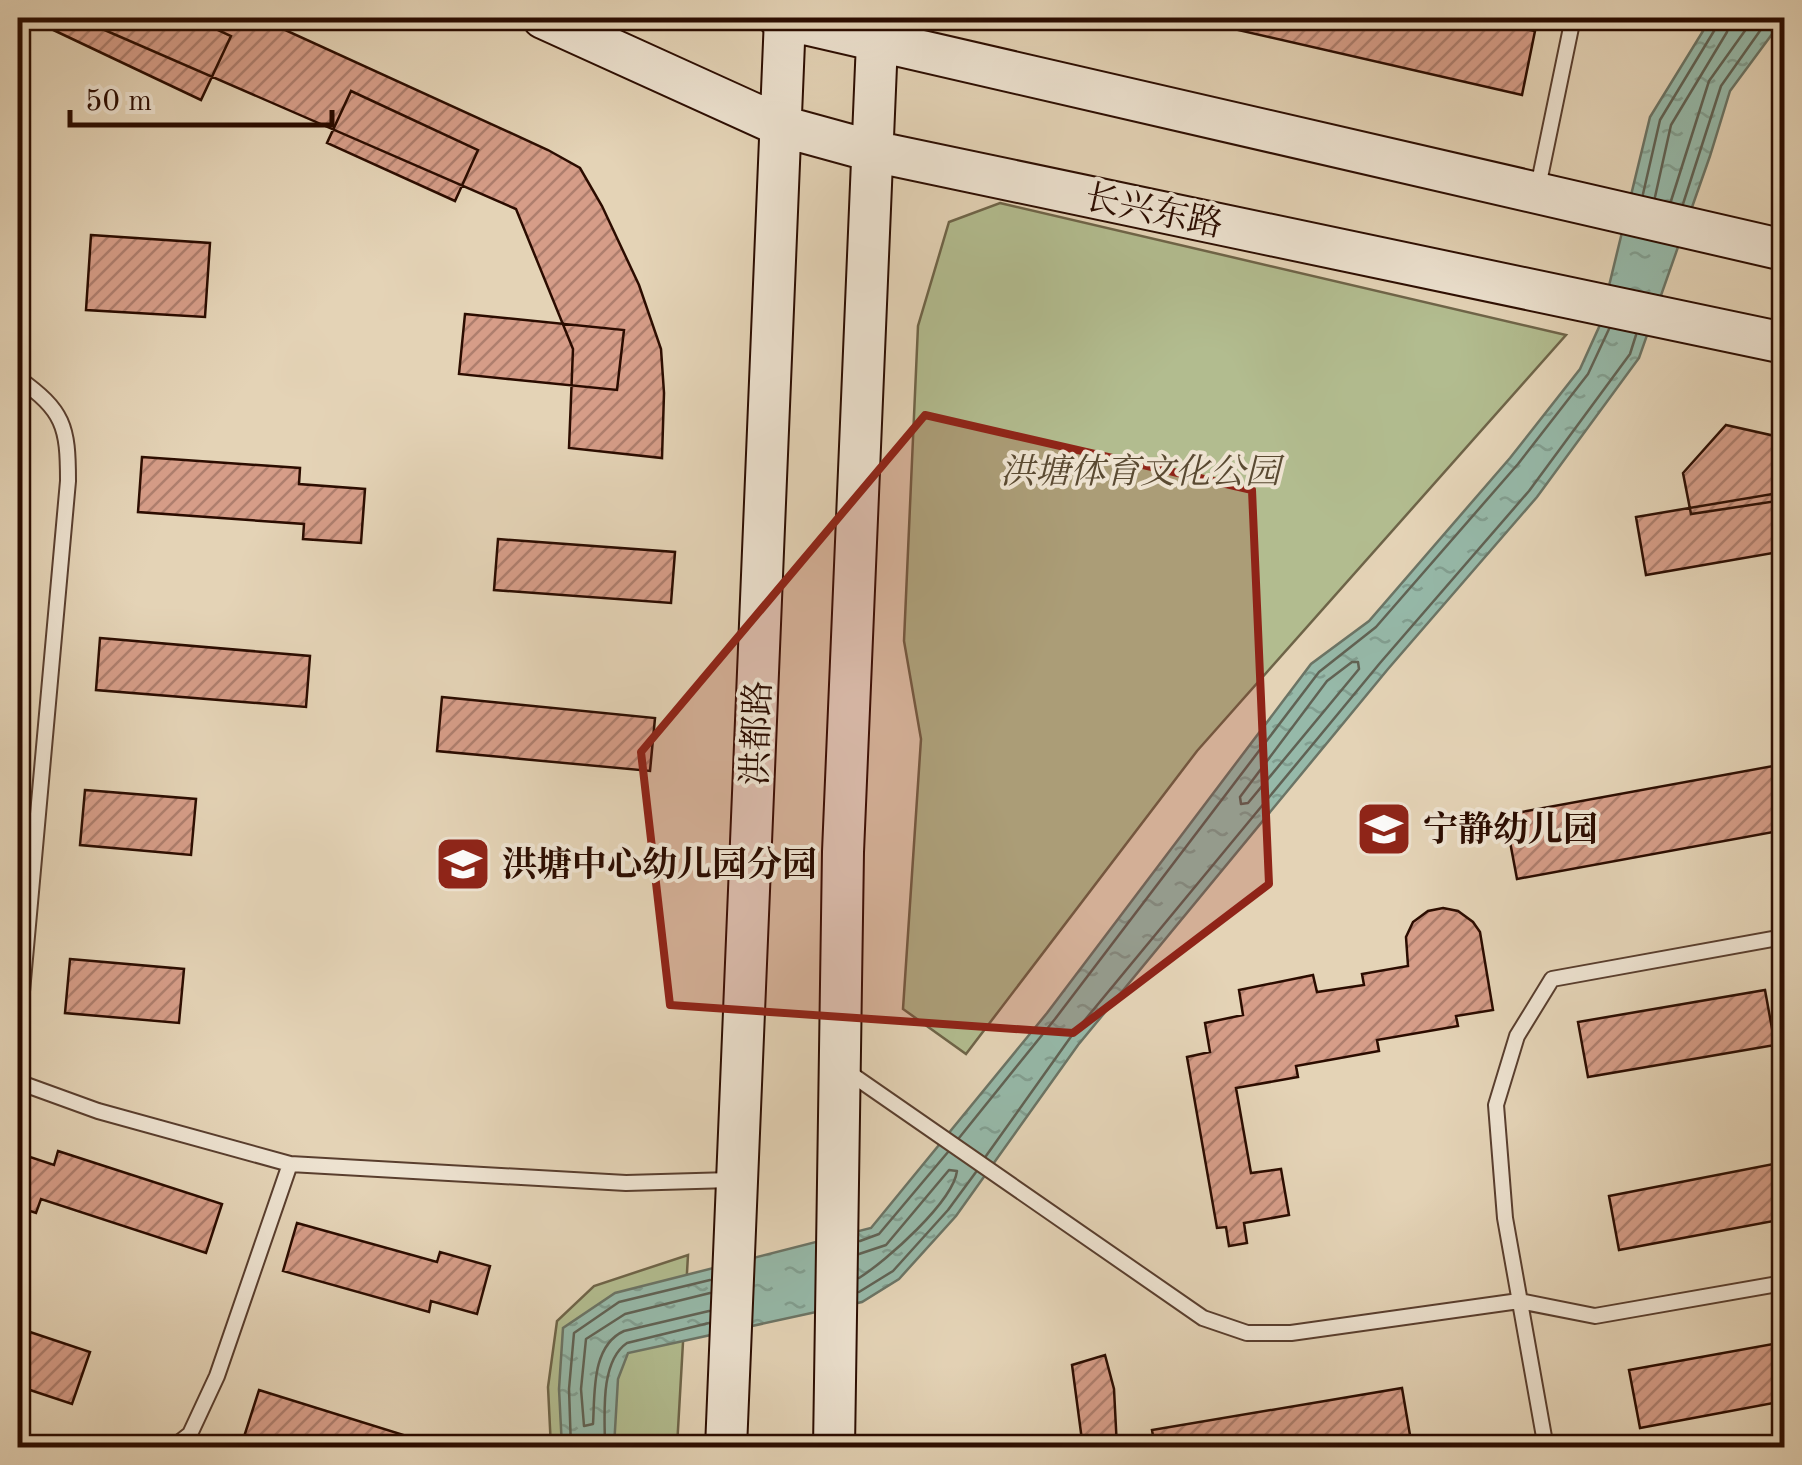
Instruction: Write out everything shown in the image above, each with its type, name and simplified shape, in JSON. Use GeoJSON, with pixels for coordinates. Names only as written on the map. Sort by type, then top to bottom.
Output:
{"type":"FeatureCollection","features":[{"type":"Feature","properties":{"kind":"main road","name":"长兴东路"},"geometry":{"type":"LineString","coordinates":[[543,18],[781,126],[872,152],[1766,339]]}},
{"type":"Feature","properties":{"kind":"main road","name":"洪都路"},"geometry":{"type":"LineString","coordinates":[[726,1448],[783,18]]}},
{"type":"Feature","properties":{"kind":"main road"},"geometry":{"type":"LineString","coordinates":[[783,18],[878,29],[1781,250]]}},
{"type":"Feature","properties":{"kind":"main road"},"geometry":{"type":"LineString","coordinates":[[834,1448],[843,852],[878,29]]}},
{"type":"Feature","properties":{"kind":"lane"},"geometry":{"type":"LineString","coordinates":[[1536,193],[1573,18]]}},
{"type":"Feature","properties":{"kind":"lane"},"geometry":{"type":"LineString","coordinates":[[18,378],[46,398],[68,436],[68,482],[18,1036]]}},
{"type":"Feature","properties":{"kind":"lane"},"geometry":{"type":"LineString","coordinates":[[1546,1448],[1505,1218],[1496,1105],[1517,1036],[1552,979],[1784,938]]}},
{"type":"Feature","properties":{"kind":"lane"},"geometry":{"type":"LineString","coordinates":[[839,1066],[1203,1318],[1246,1333],[1290,1332],[1519,1300],[1595,1316],[1784,1284]]}},
{"type":"Feature","properties":{"kind":"lane"},"geometry":{"type":"LineString","coordinates":[[18,1082],[98,1111],[290,1164],[626,1182],[736,1199]]}},
{"type":"Feature","properties":{"kind":"lane"},"geometry":{"type":"LineString","coordinates":[[172,1448],[190,1434],[217,1376],[290,1164]]}},
{"type":"Feature","properties":{"kind":"highlighted area"},"geometry":{"type":"Polygon","coordinates":[[[925,415],[1252,490],[1269,884],[1073,1033],[670,1005],[641,752],[925,415]]]}},
{"type":"Feature","properties":{"kind":"green space","name":"洪塘体育文化公园"},"geometry":{"type":"Polygon","coordinates":[[[1000,203],[1566,335],[1197,751],[966,1054],[903,1009],[921,739],[904,641],[918,326],[949,222],[1000,203]]]}},
{"type":"Feature","properties":{"kind":"green space"},"geometry":{"type":"Polygon","coordinates":[[[688,1255],[677,1447],[551,1448],[548,1387],[557,1321],[594,1286],[688,1255]]]}},
{"type":"Feature","properties":{"kind":"water"},"geometry":{"type":"Polygon","coordinates":[[[1711,18],[1784,18],[1730,91],[1639,358],[1537,497],[1388,669],[1078,1045],[956,1216],[899,1279],[862,1302],[628,1353],[618,1379],[614,1447],[562,1448],[559,1389],[563,1328],[615,1293],[871,1228],[1047,1013],[1311,664],[1369,621],[1510,458],[1580,369],[1599,327],[1650,117],[1711,18]]]}},
{"type":"Feature","properties":{"kind":"building"},"geometry":{"type":"Polygon","coordinates":[[[28,18],[192,18],[231,36],[201,100],[28,18]]]}},
{"type":"Feature","properties":{"kind":"building"},"geometry":{"type":"Polygon","coordinates":[[[77,18],[259,18],[580,168],[639,285],[661,349],[662,458],[569,448],[573,349],[516,209],[77,18]]]}},
{"type":"Feature","properties":{"kind":"building"},"geometry":{"type":"Polygon","coordinates":[[[1186,18],[1473,18],[1535,31],[1522,95],[1186,18]]]}},
{"type":"Feature","properties":{"kind":"building"},"geometry":{"type":"Polygon","coordinates":[[[351,91],[478,150],[455,201],[327,143],[351,91]]]}},
{"type":"Feature","properties":{"kind":"building"},"geometry":{"type":"Polygon","coordinates":[[[91,235],[210,243],[205,317],[86,310],[91,235]]]}},
{"type":"Feature","properties":{"kind":"building"},"geometry":{"type":"Polygon","coordinates":[[[465,314],[624,330],[617,390],[459,374],[465,314]]]}},
{"type":"Feature","properties":{"kind":"building"},"geometry":{"type":"Polygon","coordinates":[[[1726,425],[1784,438],[1784,500],[1691,514],[1683,473],[1726,425]]]}},
{"type":"Feature","properties":{"kind":"building"},"geometry":{"type":"Polygon","coordinates":[[[142,457],[300,468],[299,484],[365,489],[361,543],[303,539],[304,524],[138,512],[142,457]]]}},
{"type":"Feature","properties":{"kind":"building"},"geometry":{"type":"Polygon","coordinates":[[[1784,492],[1784,551],[1646,575],[1636,517],[1784,492]]]}},
{"type":"Feature","properties":{"kind":"building"},"geometry":{"type":"Polygon","coordinates":[[[498,539],[675,552],[671,603],[494,590],[498,539]]]}},
{"type":"Feature","properties":{"kind":"building"},"geometry":{"type":"Polygon","coordinates":[[[100,638],[310,656],[306,707],[96,690],[100,638]]]}},
{"type":"Feature","properties":{"kind":"building"},"geometry":{"type":"Polygon","coordinates":[[[442,697],[655,718],[650,771],[437,751],[442,697]]]}},
{"type":"Feature","properties":{"kind":"building"},"geometry":{"type":"Polygon","coordinates":[[[1784,764],[1784,830],[1517,879],[1505,815],[1784,764]]]}},
{"type":"Feature","properties":{"kind":"building"},"geometry":{"type":"Polygon","coordinates":[[[85,790],[196,799],[191,855],[80,845],[85,790]]]}},
{"type":"Feature","properties":{"kind":"building"},"geometry":{"type":"Polygon","coordinates":[[[1428,911],[1458,911],[1480,932],[1493,1010],[1456,1016],[1458,1026],[1377,1040],[1379,1051],[1296,1066],[1298,1077],[1236,1088],[1251,1173],[1281,1169],[1289,1215],[1244,1223],[1247,1243],[1229,1246],[1226,1227],[1217,1228],[1187,1057],[1210,1052],[1205,1023],[1243,1015],[1239,990],[1313,975],[1317,992],[1364,985],[1362,974],[1408,966],[1406,937],[1413,922],[1428,911]]]}},
{"type":"Feature","properties":{"kind":"building"},"geometry":{"type":"Polygon","coordinates":[[[70,959],[184,969],[179,1023],[65,1013],[70,959]]]}},
{"type":"Feature","properties":{"kind":"building"},"geometry":{"type":"Polygon","coordinates":[[[1765,990],[1775,1045],[1588,1077],[1578,1022],[1765,990]]]}},
{"type":"Feature","properties":{"kind":"building"},"geometry":{"type":"Polygon","coordinates":[[[58,1151],[222,1204],[206,1253],[41,1199],[36,1213],[18,1207],[18,1153],[54,1165],[58,1151]]]}},
{"type":"Feature","properties":{"kind":"building"},"geometry":{"type":"Polygon","coordinates":[[[1784,1162],[1784,1219],[1619,1250],[1609,1196],[1784,1162]]]}},
{"type":"Feature","properties":{"kind":"building"},"geometry":{"type":"Polygon","coordinates":[[[297,1223],[437,1262],[440,1252],[490,1266],[477,1314],[431,1301],[429,1312],[283,1271],[297,1223]]]}},
{"type":"Feature","properties":{"kind":"building"},"geometry":{"type":"Polygon","coordinates":[[[18,1328],[90,1352],[72,1404],[18,1386],[18,1328]]]}},
{"type":"Feature","properties":{"kind":"building"},"geometry":{"type":"Polygon","coordinates":[[[1784,1342],[1784,1401],[1640,1428],[1629,1370],[1784,1342]]]}},
{"type":"Feature","properties":{"kind":"building"},"geometry":{"type":"Polygon","coordinates":[[[1105,1355],[1114,1389],[1117,1448],[1083,1448],[1072,1365],[1105,1355]]]}},
{"type":"Feature","properties":{"kind":"building"},"geometry":{"type":"Polygon","coordinates":[[[1402,1388],[1411,1441],[1373,1448],[1155,1448],[1152,1430],[1402,1388]]]}},
{"type":"Feature","properties":{"kind":"building"},"geometry":{"type":"Polygon","coordinates":[[[259,1390],[410,1437],[406,1448],[256,1448],[242,1443],[259,1390]]]}},
{"type":"Feature","properties":{"kind":"place","name":"宁静幼儿园"},"geometry":{"type":"Point","coordinates":[1384,829]}},
{"type":"Feature","properties":{"kind":"place","name":"洪塘中心幼儿园分园"},"geometry":{"type":"Point","coordinates":[463,864]}}]}
